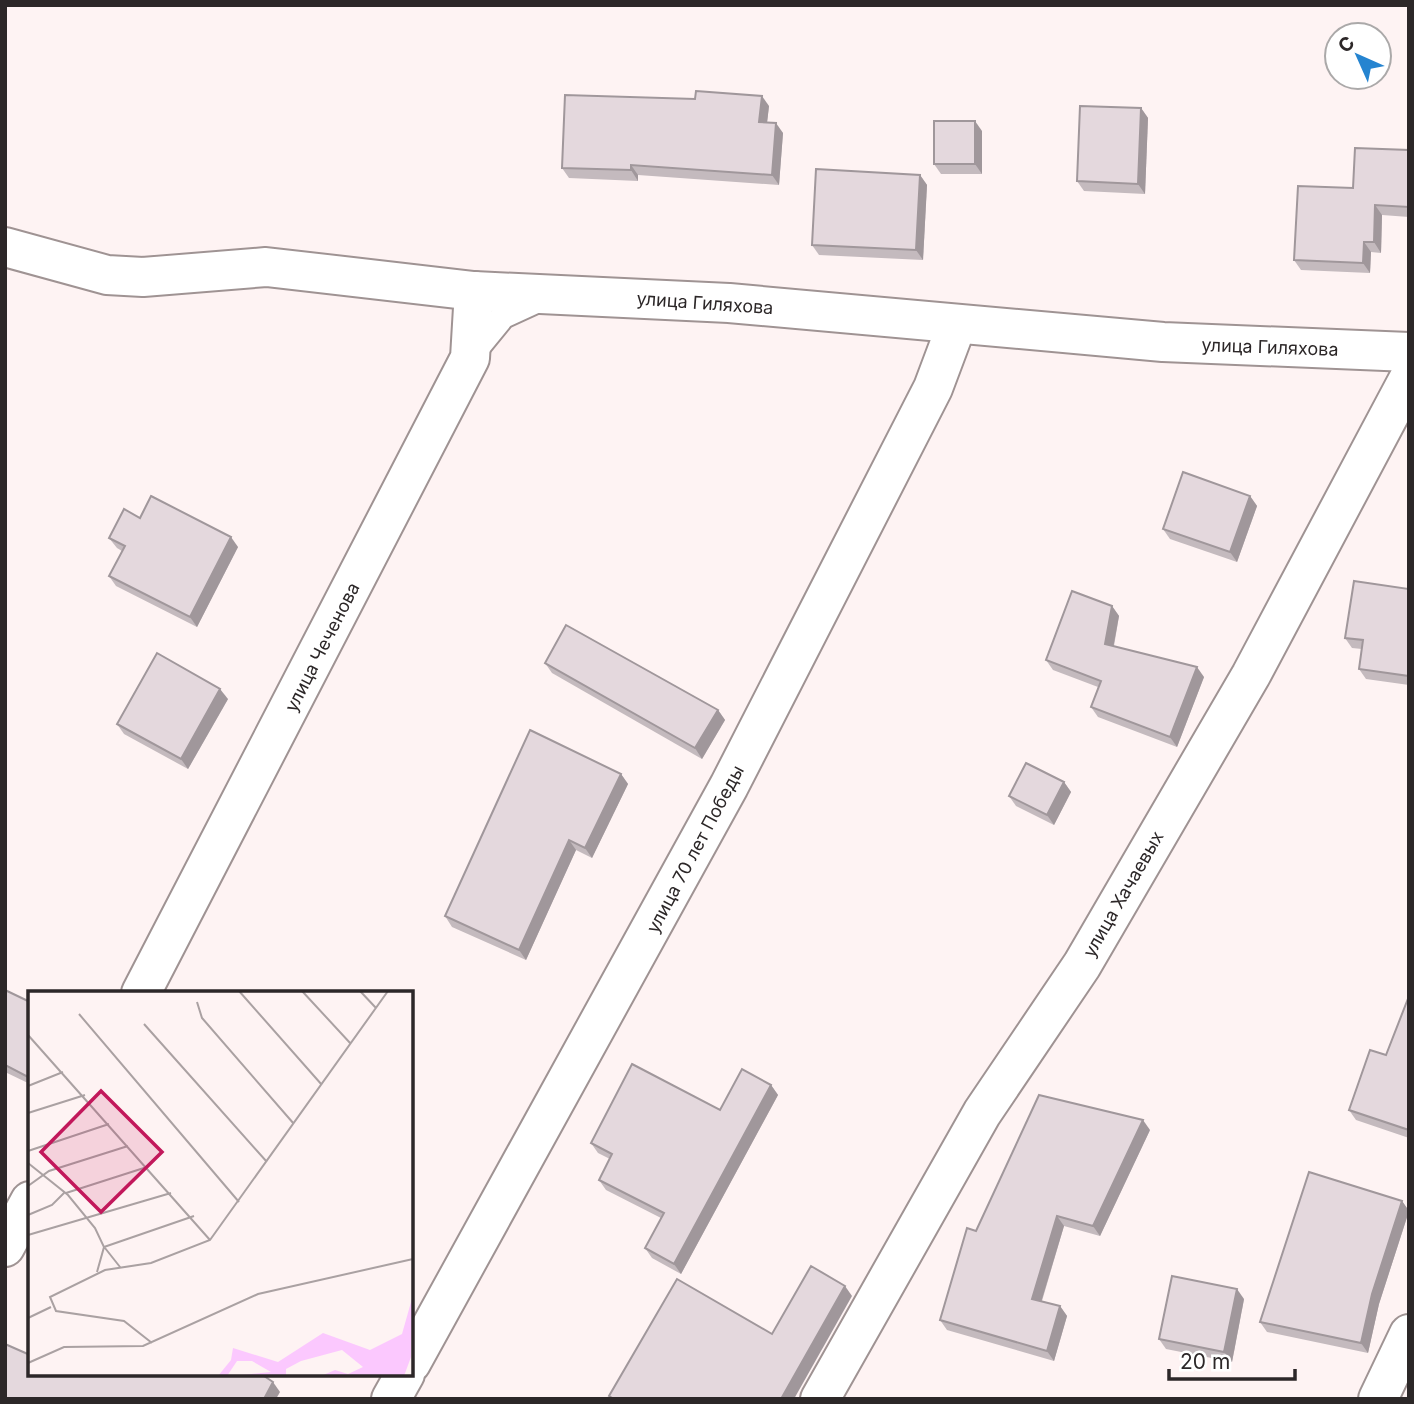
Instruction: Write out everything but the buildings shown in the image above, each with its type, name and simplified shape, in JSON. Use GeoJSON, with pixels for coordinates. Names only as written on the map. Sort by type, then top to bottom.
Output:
{"type":"FeatureCollection","features":[{"type":"Feature","properties":{"kind":"street","name":"улица Гиляхова"},"geometry":{"type":"LineString","coordinates":[[5,247],[107,275],[143,276],[266,267],[474,291],[729,303],[1242,348],[1409,352]]}},
{"type":"Feature","properties":{"kind":"street","name":"улица Чеченова"},"geometry":{"type":"LineString","coordinates":[[142,991],[470,358],[474,291]]}},
{"type":"Feature","properties":{"kind":"street","name":"улица 70 лет Победы"},"geometry":{"type":"LineString","coordinates":[[413,1359],[729,786],[933,388],[957,324]]}},
{"type":"Feature","properties":{"kind":"street","name":"улица Хачаевых"},"geometry":{"type":"LineString","coordinates":[[820,1399],[982,1113],[1082,965],[1251,675],[1409,378]]}},
{"type":"Feature","properties":{"kind":"street"},"geometry":{"type":"LineString","coordinates":[[5,1247],[28,1205]]}},
{"type":"Feature","properties":{"kind":"street"},"geometry":{"type":"LineString","coordinates":[[1378,1399],[1409,1334]]}},
{"type":"Feature","properties":{"kind":"street"},"geometry":{"type":"LineString","coordinates":[[391,1399],[404,1376]]}},
{"type":"Feature","properties":{"kind":"lane"},"geometry":{"type":"LineString","coordinates":[[470,358],[503,316],[535,300],[555,295]]}}]}
